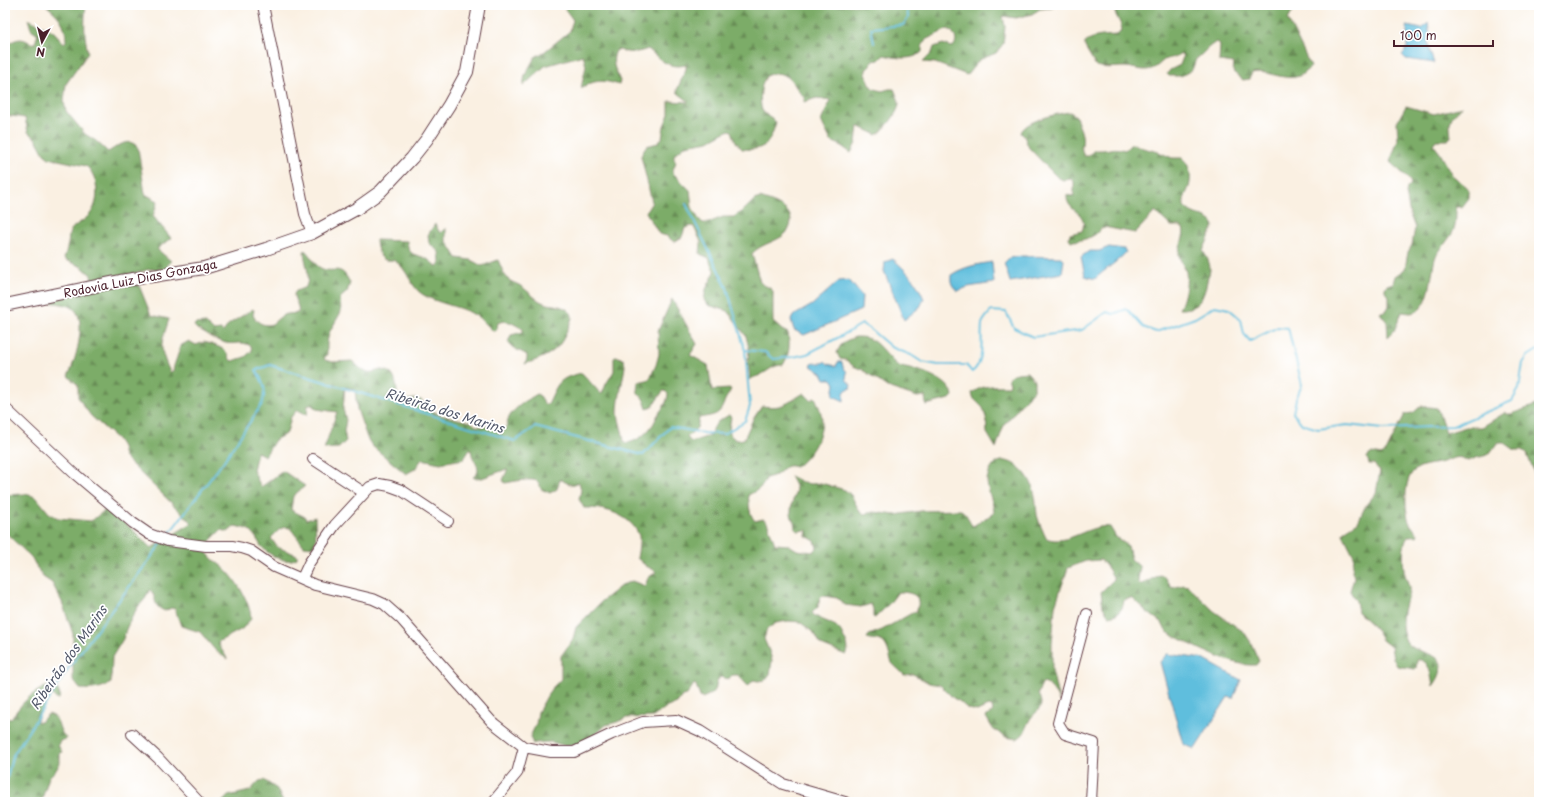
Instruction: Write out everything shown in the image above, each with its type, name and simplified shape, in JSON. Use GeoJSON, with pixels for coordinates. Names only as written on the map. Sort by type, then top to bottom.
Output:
{"type":"FeatureCollection","features":[{"type":"Feature","properties":{"kind":"main road","name":"Rodovia Luiz Dias Gonzaga"},"geometry":{"type":"LineString","coordinates":[[5,305],[120,281],[204,268],[312,233],[356,209],[380,192],[398,174],[427,139],[449,105],[466,72],[479,5]]}},
{"type":"Feature","properties":{"kind":"street"},"geometry":{"type":"LineString","coordinates":[[263,5],[305,214],[312,233]]}},
{"type":"Feature","properties":{"kind":"street"},"geometry":{"type":"LineString","coordinates":[[5,408],[75,474],[148,534],[168,541],[206,546],[232,546],[242,548],[250,551],[274,567],[315,585],[373,599],[384,604],[401,619],[492,722],[524,748],[551,752],[574,752],[612,734],[643,722],[676,720],[700,732],[783,784],[845,802]]}},
{"type":"Feature","properties":{"kind":"street"},"geometry":{"type":"LineString","coordinates":[[313,459],[363,492]]}},
{"type":"Feature","properties":{"kind":"street"},"geometry":{"type":"LineString","coordinates":[[302,578],[309,563],[335,525],[363,492],[370,486],[379,484],[400,490],[448,521]]}},
{"type":"Feature","properties":{"kind":"street"},"geometry":{"type":"LineString","coordinates":[[1087,614],[1058,723],[1065,734],[1094,743],[1091,802]]}},
{"type":"Feature","properties":{"kind":"street"},"geometry":{"type":"LineString","coordinates":[[132,734],[158,758],[199,802]]}},
{"type":"Feature","properties":{"kind":"street"},"geometry":{"type":"LineString","coordinates":[[493,802],[517,773],[524,748]]}},
{"type":"Feature","properties":{"kind":"green space"},"geometry":{"type":"Polygon","coordinates":[[[46,5],[86,5],[85,29],[88,53],[66,84],[64,102],[66,111],[85,134],[96,141],[108,152],[124,143],[128,142],[135,144],[138,148],[145,194],[158,201],[153,216],[171,238],[157,249],[171,261],[164,270],[150,269],[117,279],[138,283],[151,315],[169,319],[164,335],[162,351],[170,372],[173,371],[180,346],[189,341],[196,345],[204,342],[219,347],[226,352],[232,361],[245,357],[252,351],[251,346],[247,344],[226,343],[215,339],[197,329],[194,326],[195,324],[206,323],[214,331],[221,330],[223,332],[229,324],[253,309],[253,315],[256,320],[266,325],[272,324],[284,315],[298,313],[294,294],[296,291],[306,287],[308,278],[304,252],[305,250],[319,267],[343,272],[350,283],[347,292],[340,298],[341,312],[329,333],[325,360],[333,362],[352,361],[368,372],[380,370],[386,371],[390,373],[395,381],[397,402],[414,399],[421,400],[440,415],[471,422],[476,426],[492,427],[503,431],[509,417],[525,401],[537,394],[541,397],[544,404],[548,404],[557,386],[563,379],[568,377],[582,373],[602,394],[614,371],[614,358],[617,356],[624,360],[625,366],[618,413],[624,441],[625,443],[629,443],[640,438],[649,430],[654,424],[667,400],[668,394],[663,391],[652,407],[647,409],[644,400],[638,393],[637,387],[638,382],[650,378],[656,365],[659,354],[658,331],[672,299],[697,344],[690,355],[708,365],[712,390],[731,389],[719,412],[699,418],[697,428],[687,437],[691,442],[709,436],[717,422],[729,415],[731,417],[729,430],[731,436],[736,440],[744,439],[753,419],[762,406],[780,406],[804,393],[811,400],[815,397],[820,409],[822,421],[820,434],[810,453],[796,467],[786,466],[776,475],[766,478],[759,488],[748,495],[750,512],[753,518],[755,521],[763,519],[767,522],[775,544],[789,545],[797,550],[813,552],[817,548],[815,541],[806,536],[807,530],[798,531],[795,529],[791,512],[796,488],[790,476],[804,483],[821,483],[845,490],[851,495],[860,512],[864,514],[874,512],[895,515],[921,511],[961,510],[966,514],[973,526],[994,513],[987,478],[995,464],[1000,461],[1006,461],[1017,466],[1030,480],[1036,500],[1037,515],[1046,538],[1062,540],[1094,528],[1110,527],[1116,537],[1128,546],[1131,559],[1140,567],[1138,580],[1139,584],[1160,575],[1166,578],[1172,588],[1184,585],[1188,586],[1214,611],[1244,632],[1259,661],[1256,665],[1236,663],[1191,645],[1166,631],[1162,623],[1132,598],[1124,600],[1120,611],[1109,616],[1103,607],[1101,592],[1114,579],[1101,560],[1086,561],[1068,568],[1055,606],[1052,644],[1052,670],[1059,701],[1051,687],[1042,683],[1038,694],[1041,706],[1029,721],[1024,733],[1017,739],[1006,737],[993,729],[986,717],[993,711],[992,707],[988,706],[977,711],[968,709],[953,698],[940,685],[929,683],[913,674],[904,675],[892,663],[888,649],[883,642],[880,640],[867,638],[869,635],[882,630],[916,612],[918,602],[916,596],[898,592],[889,604],[875,618],[873,617],[873,609],[871,604],[861,607],[845,605],[837,598],[823,596],[820,598],[818,607],[812,613],[818,618],[833,624],[840,630],[847,646],[848,651],[846,655],[821,645],[815,634],[800,622],[788,621],[776,623],[767,629],[764,639],[772,661],[770,674],[765,680],[753,680],[748,686],[738,675],[733,675],[728,679],[720,677],[716,684],[715,691],[702,698],[700,697],[696,685],[694,684],[687,695],[682,696],[677,703],[665,708],[653,717],[626,718],[606,725],[588,741],[579,745],[566,746],[551,742],[533,744],[530,737],[536,724],[538,712],[551,689],[561,679],[561,656],[573,639],[576,627],[603,600],[622,585],[632,581],[645,586],[648,578],[656,572],[637,558],[639,536],[630,523],[624,518],[600,509],[584,508],[579,499],[581,490],[579,482],[572,484],[560,479],[557,489],[550,493],[541,489],[538,482],[532,480],[505,483],[503,480],[507,469],[482,478],[474,478],[473,477],[478,469],[470,449],[464,459],[440,463],[422,459],[415,469],[406,474],[372,446],[367,438],[357,409],[355,389],[345,387],[343,409],[346,420],[344,431],[346,441],[339,448],[324,449],[337,412],[316,409],[312,405],[308,405],[307,415],[297,410],[291,417],[287,433],[275,440],[265,456],[257,452],[253,470],[261,487],[283,471],[305,486],[293,496],[291,510],[305,517],[306,520],[315,517],[316,541],[313,547],[304,546],[290,528],[285,527],[280,529],[271,538],[277,547],[297,555],[297,558],[292,560],[282,560],[268,553],[252,533],[241,527],[235,526],[228,532],[221,530],[210,541],[206,551],[228,572],[236,582],[249,607],[251,619],[242,629],[218,642],[227,659],[215,650],[200,632],[181,626],[175,609],[171,608],[165,611],[160,609],[156,604],[153,593],[150,590],[145,599],[137,608],[127,627],[123,639],[112,657],[111,683],[96,689],[80,689],[73,680],[73,634],[62,602],[52,583],[43,577],[32,558],[5,532],[5,495],[25,494],[36,497],[49,513],[58,518],[91,521],[108,508],[108,506],[151,548],[192,523],[124,457],[122,447],[117,439],[91,416],[78,397],[78,385],[68,376],[74,362],[79,343],[80,324],[78,316],[75,310],[69,306],[48,302],[92,284],[91,275],[82,267],[64,259],[71,230],[91,213],[94,207],[97,192],[96,184],[91,171],[86,166],[49,158],[44,154],[36,139],[28,132],[25,118],[5,115],[5,45],[20,39],[35,43],[38,34],[31,29],[28,19],[53,31],[64,43],[66,41],[65,29],[61,20],[46,5]]]}},
{"type":"Feature","properties":{"kind":"green space"},"geometry":{"type":"Polygon","coordinates":[[[562,5],[646,5],[660,8],[663,5],[1055,5],[1052,8],[1040,9],[1032,14],[1016,18],[1003,16],[1005,27],[1003,44],[996,53],[979,60],[967,75],[935,63],[923,62],[932,53],[934,47],[943,44],[952,47],[954,45],[956,40],[953,33],[948,29],[925,40],[922,47],[922,52],[914,57],[904,58],[884,55],[879,60],[872,61],[869,68],[866,69],[866,74],[872,88],[882,91],[894,89],[899,104],[887,126],[877,135],[858,126],[856,143],[851,153],[840,145],[831,141],[821,121],[831,100],[817,98],[804,102],[804,97],[790,79],[784,75],[772,74],[768,75],[763,81],[761,91],[762,110],[776,122],[772,135],[766,144],[757,149],[742,149],[736,142],[732,131],[729,130],[709,141],[686,145],[674,155],[676,162],[673,173],[690,190],[692,207],[698,218],[703,223],[708,223],[723,217],[734,217],[754,200],[760,198],[780,206],[788,212],[790,216],[791,221],[786,233],[757,249],[752,254],[760,282],[773,291],[773,322],[788,333],[788,353],[783,365],[774,367],[750,380],[748,360],[749,349],[746,336],[728,311],[708,305],[704,300],[706,289],[715,272],[709,258],[700,254],[701,242],[694,227],[692,226],[685,228],[682,237],[674,242],[667,236],[659,234],[646,212],[652,202],[641,156],[646,146],[658,143],[662,138],[664,126],[669,114],[669,101],[688,102],[678,93],[677,90],[686,69],[686,65],[669,65],[648,49],[625,52],[617,49],[614,61],[615,69],[620,81],[619,85],[600,81],[591,83],[581,88],[586,66],[583,55],[545,66],[523,86],[525,75],[535,57],[544,52],[570,31],[573,20],[562,5]]]}},
{"type":"Feature","properties":{"kind":"green space"},"geometry":{"type":"Polygon","coordinates":[[[1114,5],[1296,5],[1288,20],[1311,67],[1301,75],[1290,78],[1258,72],[1252,73],[1249,79],[1243,80],[1233,72],[1234,63],[1219,61],[1220,45],[1218,42],[1212,45],[1196,59],[1192,70],[1181,76],[1169,76],[1167,74],[1170,70],[1180,65],[1183,57],[1181,53],[1164,60],[1155,67],[1146,70],[1128,67],[1110,68],[1096,66],[1085,47],[1085,42],[1096,37],[1117,35],[1122,30],[1114,9],[1114,5]]]}},
{"type":"Feature","properties":{"kind":"green space"},"geometry":{"type":"Polygon","coordinates":[[[1406,106],[1434,114],[1462,107],[1452,117],[1450,124],[1451,137],[1447,140],[1436,140],[1433,144],[1440,153],[1452,175],[1467,187],[1469,198],[1462,207],[1456,207],[1456,220],[1453,232],[1436,256],[1430,289],[1423,305],[1418,310],[1411,313],[1402,312],[1394,331],[1388,337],[1387,322],[1380,313],[1386,311],[1389,306],[1389,296],[1385,291],[1385,288],[1387,285],[1393,283],[1395,276],[1405,269],[1415,228],[1410,215],[1406,194],[1407,188],[1411,184],[1390,162],[1398,140],[1397,122],[1406,106]]]}},
{"type":"Feature","properties":{"kind":"green space"},"geometry":{"type":"Polygon","coordinates":[[[1070,112],[1076,116],[1081,130],[1082,150],[1084,156],[1089,156],[1093,151],[1097,150],[1115,148],[1125,150],[1130,145],[1134,144],[1172,158],[1182,158],[1187,164],[1190,171],[1190,180],[1184,199],[1184,206],[1187,210],[1212,222],[1214,226],[1203,251],[1209,262],[1210,272],[1202,298],[1195,305],[1186,309],[1179,309],[1186,284],[1186,273],[1179,255],[1184,235],[1183,228],[1179,226],[1171,226],[1155,212],[1135,233],[1104,227],[1091,237],[1077,241],[1071,241],[1069,238],[1070,234],[1082,231],[1084,224],[1083,219],[1067,201],[1067,195],[1072,196],[1074,194],[1074,182],[1071,179],[1063,180],[1057,177],[1029,148],[1024,136],[1021,133],[1023,129],[1034,121],[1070,112]]]}},
{"type":"Feature","properties":{"kind":"green space"},"geometry":{"type":"Polygon","coordinates":[[[435,224],[440,233],[446,228],[446,240],[457,258],[471,260],[482,266],[498,260],[509,280],[522,287],[540,301],[547,304],[561,306],[570,312],[572,317],[566,334],[553,351],[541,358],[525,364],[527,355],[514,348],[508,342],[511,335],[523,332],[523,329],[504,321],[498,323],[494,332],[482,320],[473,314],[433,300],[422,294],[418,291],[399,264],[394,260],[387,260],[381,257],[377,249],[376,240],[407,241],[411,253],[427,259],[437,267],[440,262],[439,252],[429,243],[428,235],[435,224]]]}},
{"type":"Feature","properties":{"kind":"green space"},"geometry":{"type":"Polygon","coordinates":[[[855,337],[867,338],[871,340],[879,346],[894,363],[904,368],[920,371],[945,383],[952,391],[953,396],[950,399],[926,405],[925,396],[917,397],[887,387],[863,370],[853,366],[846,360],[840,359],[837,353],[840,346],[846,341],[855,337]]]}},
{"type":"Feature","properties":{"kind":"green space"},"geometry":{"type":"Polygon","coordinates":[[[1027,372],[1034,380],[1034,389],[1004,425],[996,448],[987,433],[986,418],[983,408],[973,398],[972,393],[985,387],[1009,386],[1010,384],[1008,378],[1010,376],[1016,373],[1027,372]]]}},
{"type":"Feature","properties":{"kind":"green space"},"geometry":{"type":"Polygon","coordinates":[[[1539,404],[1539,486],[1527,454],[1522,450],[1514,450],[1504,443],[1497,443],[1485,456],[1468,461],[1458,457],[1420,467],[1410,475],[1406,503],[1409,522],[1418,534],[1417,536],[1408,537],[1404,548],[1404,570],[1409,589],[1403,612],[1402,630],[1405,639],[1409,644],[1414,648],[1433,656],[1441,663],[1440,674],[1433,686],[1429,669],[1425,662],[1417,660],[1415,669],[1397,666],[1393,658],[1391,647],[1382,640],[1375,628],[1358,612],[1356,601],[1350,591],[1354,577],[1352,571],[1354,556],[1343,534],[1344,531],[1358,522],[1366,505],[1376,493],[1380,471],[1374,464],[1369,464],[1367,457],[1372,453],[1381,455],[1386,452],[1405,414],[1413,413],[1421,406],[1437,408],[1446,433],[1466,427],[1482,427],[1506,412],[1506,414],[1511,414],[1539,404]]]}},
{"type":"Feature","properties":{"kind":"green space"},"geometry":{"type":"Polygon","coordinates":[[[49,686],[58,690],[60,695],[59,699],[56,699],[53,695],[50,696],[41,711],[37,722],[40,722],[48,714],[54,716],[57,720],[61,732],[66,739],[60,741],[58,745],[62,752],[60,753],[60,763],[49,777],[41,802],[5,802],[5,718],[11,719],[27,699],[37,691],[49,686]]]}},
{"type":"Feature","properties":{"kind":"green space"},"geometry":{"type":"Polygon","coordinates":[[[264,780],[277,789],[283,802],[222,802],[228,796],[250,791],[259,781],[264,780]]]}},
{"type":"Feature","properties":{"kind":"water"},"geometry":{"type":"Polygon","coordinates":[[[1428,23],[1430,37],[1428,42],[1434,63],[1406,59],[1402,55],[1407,49],[1407,26],[1422,29],[1428,23]]]}},
{"type":"Feature","properties":{"kind":"water"},"geometry":{"type":"Polygon","coordinates":[[[1109,247],[1124,249],[1126,252],[1095,279],[1085,276],[1081,257],[1089,251],[1099,251],[1109,247]]]}},
{"type":"Feature","properties":{"kind":"water"},"geometry":{"type":"Polygon","coordinates":[[[1022,256],[1061,257],[1064,260],[1062,273],[1010,282],[1004,263],[1009,258],[1022,256]]]}},
{"type":"Feature","properties":{"kind":"water"},"geometry":{"type":"Polygon","coordinates":[[[893,259],[911,277],[924,299],[920,307],[904,320],[884,271],[885,262],[893,259]]]}},
{"type":"Feature","properties":{"kind":"water"},"geometry":{"type":"Polygon","coordinates":[[[992,262],[994,283],[968,287],[958,291],[954,288],[951,282],[951,275],[971,266],[992,262]]]}},
{"type":"Feature","properties":{"kind":"water"},"geometry":{"type":"Polygon","coordinates":[[[849,280],[862,296],[861,310],[804,335],[794,330],[791,320],[793,316],[812,305],[839,281],[849,280]]]}},
{"type":"Feature","properties":{"kind":"water"},"geometry":{"type":"Polygon","coordinates":[[[825,361],[828,364],[836,366],[838,362],[842,362],[843,367],[847,372],[846,379],[851,385],[850,389],[847,389],[844,393],[844,401],[833,396],[835,384],[832,379],[825,379],[822,373],[811,366],[813,363],[823,363],[825,361]]]}},
{"type":"Feature","properties":{"kind":"water"},"geometry":{"type":"Polygon","coordinates":[[[1167,654],[1203,659],[1241,680],[1233,698],[1228,697],[1195,749],[1183,744],[1160,662],[1167,654]]]}},
{"type":"Feature","properties":{"kind":"waterway"},"geometry":{"type":"LineString","coordinates":[[874,43],[871,28],[903,25],[908,18],[907,5]]}},
{"type":"Feature","properties":{"kind":"waterway","name":"Ribeirão dos Marins"},"geometry":{"type":"LineString","coordinates":[[168,535],[223,462],[262,404],[264,386],[256,370],[270,365],[515,441],[535,427],[643,455],[670,427],[703,433],[724,434],[745,421],[750,406],[745,350],[727,288],[686,204]]}},
{"type":"Feature","properties":{"kind":"waterway"},"geometry":{"type":"LineString","coordinates":[[745,350],[765,352],[773,359],[807,354],[862,324],[891,347],[911,355],[922,362],[938,365],[966,365],[972,372],[981,356],[982,324],[984,319],[991,311],[1006,312],[1014,328],[1033,337],[1082,330],[1107,312],[1113,314],[1127,309],[1143,327],[1156,332],[1195,318],[1215,306],[1229,309],[1241,319],[1244,334],[1250,341],[1278,327],[1288,328],[1302,385],[1296,399],[1293,413],[1302,424],[1318,429],[1347,425],[1383,429],[1453,426],[1512,401],[1519,389],[1523,363],[1528,356],[1539,349]]}},
{"type":"Feature","properties":{"kind":"waterway","name":"Ribeirão dos Marins"},"geometry":{"type":"LineString","coordinates":[[5,787],[12,757],[68,669],[161,544]]}}]}
